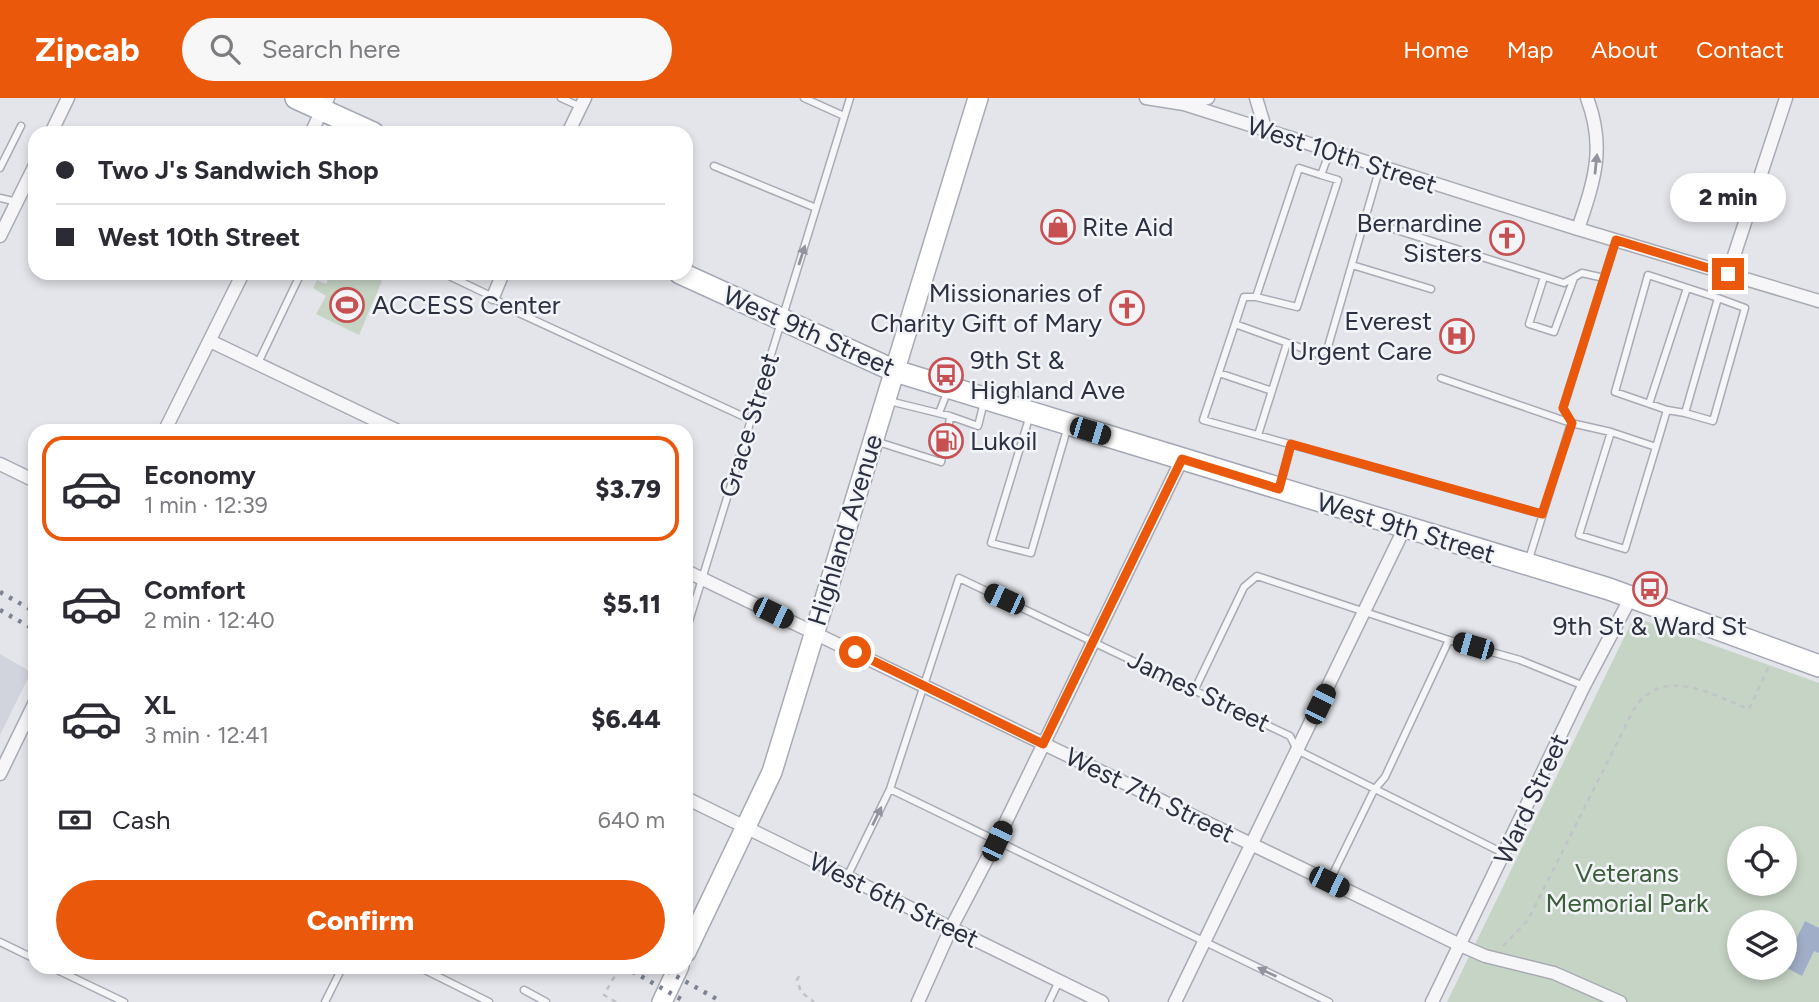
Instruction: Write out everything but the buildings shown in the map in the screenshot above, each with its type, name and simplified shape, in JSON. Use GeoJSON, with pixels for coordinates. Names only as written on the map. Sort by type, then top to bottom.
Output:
{"type":"FeatureCollection","features":[{"type":"Feature","properties":{"kind":"main road"},"geometry":{"type":"LineString","coordinates":[[296,98],[325,104],[361,126]]}},
{"type":"Feature","properties":{"kind":"main road","name":"Highland Avenue"},"geometry":{"type":"LineString","coordinates":[[693,938],[772,772],[978,98]]}},
{"type":"Feature","properties":{"kind":"main road","name":"West 9th Street"},"geometry":{"type":"LineString","coordinates":[[693,279],[895,371],[1631,597],[1819,666]]}},
{"type":"Feature","properties":{"kind":"main road"},"geometry":{"type":"LineString","coordinates":[[662,1002],[675,974]]}},
{"type":"Feature","properties":{"kind":"street"},"geometry":{"type":"LineString","coordinates":[[54,126],[68,98]]}},
{"type":"Feature","properties":{"kind":"street","name":"West 10th Street"},"geometry":{"type":"LineString","coordinates":[[1146,98],[1184,104],[1578,229],[1819,300]]}},
{"type":"Feature","properties":{"kind":"street"},"geometry":{"type":"LineString","coordinates":[[1184,104],[1208,98]]}},
{"type":"Feature","properties":{"kind":"street"},"geometry":{"type":"LineString","coordinates":[[1256,98],[1266,131]]}},
{"type":"Feature","properties":{"kind":"street"},"geometry":{"type":"LineString","coordinates":[[1578,229],[1594,181],[1598,143],[1587,98]]}},
{"type":"Feature","properties":{"kind":"street"},"geometry":{"type":"LineString","coordinates":[[1728,274],[1786,98]]}},
{"type":"Feature","properties":{"kind":"street"},"geometry":{"type":"LineString","coordinates":[[572,126],[583,103]]}},
{"type":"Feature","properties":{"kind":"street"},"geometry":{"type":"LineString","coordinates":[[314,126],[325,104]]}},
{"type":"Feature","properties":{"kind":"street"},"geometry":{"type":"LineString","coordinates":[[0,236],[28,179]]}},
{"type":"Feature","properties":{"kind":"street"},"geometry":{"type":"LineString","coordinates":[[170,424],[240,280]]}},
{"type":"Feature","properties":{"kind":"street"},"geometry":{"type":"LineString","coordinates":[[493,297],[500,280]]}},
{"type":"Feature","properties":{"kind":"street"},"geometry":{"type":"LineString","coordinates":[[210,341],[383,424]]}},
{"type":"Feature","properties":{"kind":"street"},"geometry":{"type":"LineString","coordinates":[[918,1002],[951,928],[997,841],[1182,459]]}},
{"type":"Feature","properties":{"kind":"street"},"geometry":{"type":"LineString","coordinates":[[0,464],[28,478]]}},
{"type":"Feature","properties":{"kind":"street"},"geometry":{"type":"LineString","coordinates":[[1175,1002],[1405,527]]}},
{"type":"Feature","properties":{"kind":"street","name":"West 7th Street"},"geometry":{"type":"LineString","coordinates":[[693,574],[1460,945],[1496,959],[1554,973],[1620,1002]]}},
{"type":"Feature","properties":{"kind":"street","name":"Ward Street"},"geometry":{"type":"LineString","coordinates":[[1432,1002],[1584,686],[1631,597]]}},
{"type":"Feature","properties":{"kind":"street"},"geometry":{"type":"LineString","coordinates":[[0,774],[28,727]]}},
{"type":"Feature","properties":{"kind":"street","name":"West 6th Street"},"geometry":{"type":"LineString","coordinates":[[693,802],[1102,1002]]}},
{"type":"Feature","properties":{"kind":"lane"},"geometry":{"type":"LineString","coordinates":[[561,98],[583,103]]}},
{"type":"Feature","properties":{"kind":"lane"},"geometry":{"type":"LineString","coordinates":[[804,98],[844,116]]}},
{"type":"Feature","properties":{"kind":"lane","name":"Grace Street"},"geometry":{"type":"LineString","coordinates":[[693,608],[850,98]]}},
{"type":"Feature","properties":{"kind":"lane"},"geometry":{"type":"LineString","coordinates":[[0,168],[21,126]]}},
{"type":"Feature","properties":{"kind":"lane"},"geometry":{"type":"LineString","coordinates":[[1321,175],[1330,151]]}},
{"type":"Feature","properties":{"kind":"lane"},"geometry":{"type":"LineString","coordinates":[[714,166],[816,208]]}},
{"type":"Feature","properties":{"kind":"lane"},"geometry":{"type":"LineString","coordinates":[[1236,324],[1318,354],[1327,350],[1380,167]]}},
{"type":"Feature","properties":{"kind":"lane"},"geometry":{"type":"LineString","coordinates":[[1256,297],[1299,168],[1338,180],[1297,307],[1256,297],[1244,297],[1203,420],[1542,514]]}},
{"type":"Feature","properties":{"kind":"lane"},"geometry":{"type":"LineString","coordinates":[[0,198],[17,202]]}},
{"type":"Feature","properties":{"kind":"lane"},"geometry":{"type":"LineString","coordinates":[[1365,220],[1564,283],[1582,273],[1604,278]]}},
{"type":"Feature","properties":{"kind":"lane"},"geometry":{"type":"LineString","coordinates":[[1527,564],[1572,423],[1563,408],[1616,240]]}},
{"type":"Feature","properties":{"kind":"lane"},"geometry":{"type":"LineString","coordinates":[[1352,265],[1431,289]]}},
{"type":"Feature","properties":{"kind":"lane"},"geometry":{"type":"LineString","coordinates":[[1648,275],[1718,298],[1745,308],[1713,421],[1667,410],[1615,392],[1648,275]]}},
{"type":"Feature","properties":{"kind":"lane"},"geometry":{"type":"LineString","coordinates":[[1544,277],[1529,324],[1555,332],[1574,278]]}},
{"type":"Feature","properties":{"kind":"lane"},"geometry":{"type":"LineString","coordinates":[[257,364],[298,280]]}},
{"type":"Feature","properties":{"kind":"lane"},"geometry":{"type":"LineString","coordinates":[[458,280],[493,297],[508,308],[751,420]]}},
{"type":"Feature","properties":{"kind":"lane"},"geometry":{"type":"LineString","coordinates":[[1649,404],[1687,288]]}},
{"type":"Feature","properties":{"kind":"lane"},"geometry":{"type":"LineString","coordinates":[[1685,413],[1718,298]]}},
{"type":"Feature","properties":{"kind":"lane"},"geometry":{"type":"LineString","coordinates":[[1258,435],[1287,343]]}},
{"type":"Feature","properties":{"kind":"lane"},"geometry":{"type":"LineString","coordinates":[[1219,373],[1272,391]]}},
{"type":"Feature","properties":{"kind":"lane"},"geometry":{"type":"LineString","coordinates":[[1440,378],[1572,423],[1657,447]]}},
{"type":"Feature","properties":{"kind":"lane"},"geometry":{"type":"LineString","coordinates":[[939,413],[948,388]]}},
{"type":"Feature","properties":{"kind":"lane"},"geometry":{"type":"LineString","coordinates":[[885,400],[978,426],[985,399]]}},
{"type":"Feature","properties":{"kind":"lane"},"geometry":{"type":"LineString","coordinates":[[1611,432],[1579,535],[1625,549],[1667,410]]}},
{"type":"Feature","properties":{"kind":"lane"},"geometry":{"type":"LineString","coordinates":[[1031,413],[991,543],[1031,553],[1068,425]]}},
{"type":"Feature","properties":{"kind":"lane"},"geometry":{"type":"LineString","coordinates":[[948,432],[950,416]]}},
{"type":"Feature","properties":{"kind":"lane"},"geometry":{"type":"LineString","coordinates":[[873,441],[941,462],[943,451]]}},
{"type":"Feature","properties":{"kind":"lane"},"geometry":{"type":"LineString","coordinates":[[1279,489],[1291,444]]}},
{"type":"Feature","properties":{"kind":"lane"},"geometry":{"type":"LineString","coordinates":[[1195,689],[1244,587],[1257,576],[1449,640],[1520,660],[1584,686]]}},
{"type":"Feature","properties":{"kind":"lane","name":"James Street"},"geometry":{"type":"LineString","coordinates":[[923,685],[959,578],[1290,736],[1297,750],[1505,854]]}},
{"type":"Feature","properties":{"kind":"lane"},"geometry":{"type":"LineString","coordinates":[[1329,882],[1374,790],[1385,777],[1449,640]]}},
{"type":"Feature","properties":{"kind":"lane"},"geometry":{"type":"LineString","coordinates":[[847,877],[890,789],[923,685]]}},
{"type":"Feature","properties":{"kind":"lane"},"geometry":{"type":"LineString","coordinates":[[890,789],[1329,1002]]}},
{"type":"Feature","properties":{"kind":"lane"},"geometry":{"type":"LineString","coordinates":[[0,942],[28,956]]}},
{"type":"Feature","properties":{"kind":"lane"},"geometry":{"type":"LineString","coordinates":[[66,974],[124,1002]]}},
{"type":"Feature","properties":{"kind":"lane"},"geometry":{"type":"LineString","coordinates":[[325,1002],[339,974]]}},
{"type":"Feature","properties":{"kind":"lane"},"geometry":{"type":"LineString","coordinates":[[433,974],[489,1002]]}},
{"type":"Feature","properties":{"kind":"lane"},"geometry":{"type":"LineString","coordinates":[[1049,1002],[1059,981]]}},
{"type":"Feature","properties":{"kind":"lane"},"geometry":{"type":"LineString","coordinates":[[524,990],[546,1002]]}},
{"type":"Feature","properties":{"kind":"path"},"geometry":{"type":"LineString","coordinates":[[1496,959],[1504,945],[1528,920],[1633,711],[1646,694],[1667,685],[1681,686],[1701,690],[1749,709],[1762,681]]}},
{"type":"Feature","properties":{"kind":"path"},"geometry":{"type":"LineString","coordinates":[[616,974],[604,995],[616,1002]]}},
{"type":"Feature","properties":{"kind":"path"},"geometry":{"type":"LineString","coordinates":[[799,976],[797,979],[801,992],[814,1002]]}},
{"type":"Feature","properties":{"kind":"shaded area"},"geometry":{"type":"Polygon","coordinates":[[[0,654],[28,670],[28,678],[0,735],[0,654]]]}},
{"type":"Feature","properties":{"kind":"green space","name":"ACCESS Center"},"geometry":{"type":"Polygon","coordinates":[[[317,280],[326,284],[328,280],[382,281],[359,335],[316,314],[326,296],[313,288],[317,280]]]}},
{"type":"Feature","properties":{"kind":"green space","name":"Veterans Memorial Park"},"geometry":{"type":"Polygon","coordinates":[[[1634,617],[1819,683],[1819,1002],[1447,1002],[1634,617]]]}},
{"type":"Feature","properties":{"kind":"water"},"geometry":{"type":"Polygon","coordinates":[[[1805,921],[1819,928],[1819,953],[1814,951],[1802,976],[1797,973],[1797,937],[1805,921]]]}},
{"type":"Feature","properties":{"kind":"railway"},"geometry":{"type":"LineString","coordinates":[[0,592],[28,608]]}},
{"type":"Feature","properties":{"kind":"railway"},"geometry":{"type":"LineString","coordinates":[[0,610],[28,626]]}},
{"type":"Feature","properties":{"kind":"railway"},"geometry":{"type":"LineString","coordinates":[[637,974],[686,1002]]}},
{"type":"Feature","properties":{"kind":"railway"},"geometry":{"type":"LineString","coordinates":[[672,974],[722,1002]]}},
{"type":"Feature","properties":{"kind":"place","name":"Rite Aid"},"geometry":{"type":"Point","coordinates":[1058,227]}},
{"type":"Feature","properties":{"kind":"place","name":"Bernardine Sisters"},"geometry":{"type":"Point","coordinates":[1507,238]}},
{"type":"Feature","properties":{"kind":"place","name":"ACCESS Center"},"geometry":{"type":"Point","coordinates":[347,305]}},
{"type":"Feature","properties":{"kind":"place","name":"Missionaries of Charity Gift of Mary"},"geometry":{"type":"Point","coordinates":[1127,308]}},
{"type":"Feature","properties":{"kind":"place","name":"Everest Urgent Care"},"geometry":{"type":"Point","coordinates":[1457,336]}},
{"type":"Feature","properties":{"kind":"place","name":"9th St & Highland Ave"},"geometry":{"type":"Point","coordinates":[946,375]}},
{"type":"Feature","properties":{"kind":"place","name":"Lukoil"},"geometry":{"type":"Point","coordinates":[946,441]}},
{"type":"Feature","properties":{"kind":"place","name":"9th St & Ward St"},"geometry":{"type":"Point","coordinates":[1650,589]}},
{"type":"Feature","properties":{"kind":"route"},"geometry":{"type":"LineString","coordinates":[[855,652],[1043,744],[1182,459],[1279,489],[1291,444],[1542,514],[1572,423],[1563,408],[1616,240],[1728,274]]}}]}
